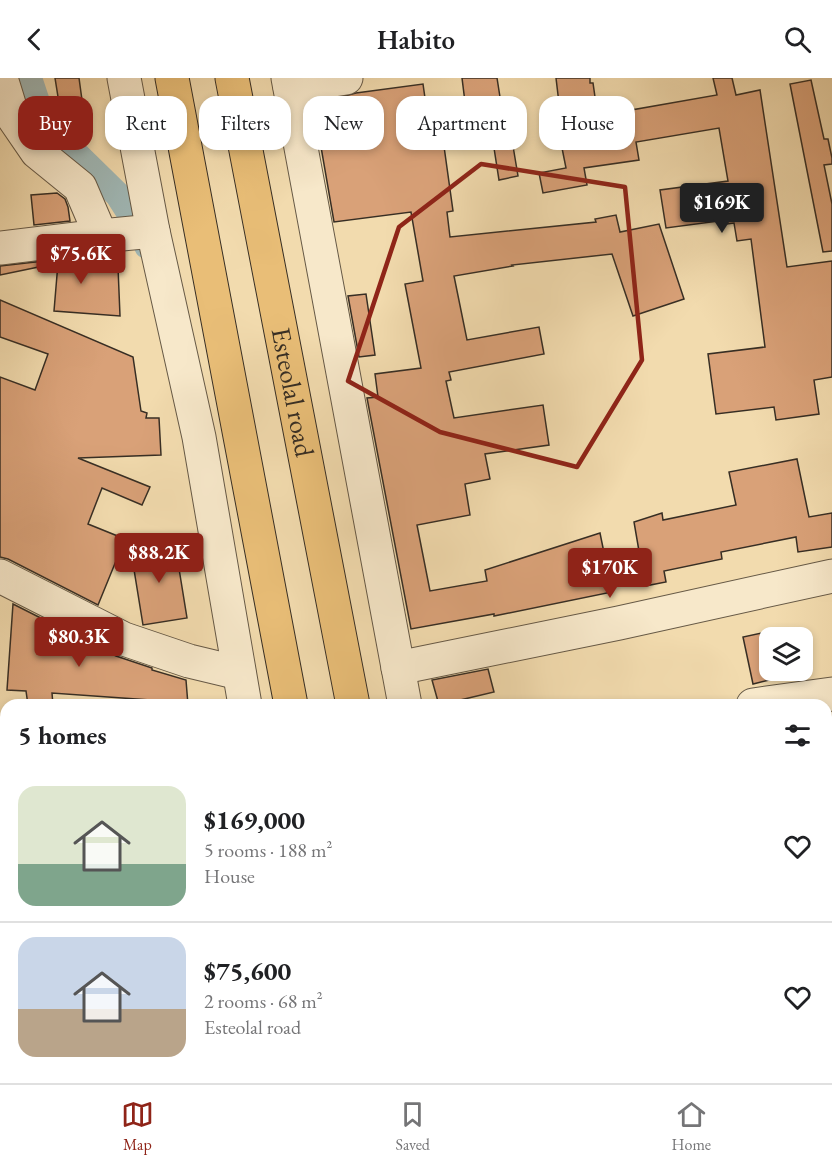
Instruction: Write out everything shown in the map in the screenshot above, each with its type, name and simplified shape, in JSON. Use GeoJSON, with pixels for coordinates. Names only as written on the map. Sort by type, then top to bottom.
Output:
{"type":"FeatureCollection","features":[{"type":"Feature","properties":{"kind":"highway"},"geometry":{"type":"LineString","coordinates":[[172,78],[290,699]]}},
{"type":"Feature","properties":{"kind":"highway","name":"Esteolal road"},"geometry":{"type":"LineString","coordinates":[[232,78],[351,699]]}},
{"type":"Feature","properties":{"kind":"street"},"geometry":{"type":"LineString","coordinates":[[1,78],[13,117],[37,152],[80,187],[111,235]]}},
{"type":"Feature","properties":{"kind":"street"},"geometry":{"type":"LineString","coordinates":[[124,78],[153,231],[199,436],[227,670],[242,699]]}},
{"type":"Feature","properties":{"kind":"street"},"geometry":{"type":"LineString","coordinates":[[346,78],[289,82],[404,699]]}},
{"type":"Feature","properties":{"kind":"street"},"geometry":{"type":"LineString","coordinates":[[0,248],[153,231]]}},
{"type":"Feature","properties":{"kind":"street"},"geometry":{"type":"LineString","coordinates":[[0,576],[124,639],[227,670]]}},
{"type":"Feature","properties":{"kind":"street"},"geometry":{"type":"LineString","coordinates":[[398,668],[619,623],[832,576]]}},
{"type":"Feature","properties":{"kind":"street"},"geometry":{"type":"LineString","coordinates":[[796,699],[832,694]]}},
{"type":"Feature","properties":{"kind":"highlighted area"},"geometry":{"type":"Polygon","coordinates":[[[481,164],[625,187],[642,360],[577,467],[440,432],[348,381],[399,227],[481,164]]]}},
{"type":"Feature","properties":{"kind":"building"},"geometry":{"type":"Polygon","coordinates":[[[55,78],[79,78],[81,96],[58,96],[55,78]]]}},
{"type":"Feature","properties":{"kind":"building"},"geometry":{"type":"Polygon","coordinates":[[[462,78],[497,78],[500,96],[464,96],[462,78]]]}},
{"type":"Feature","properties":{"kind":"building"},"geometry":{"type":"Polygon","coordinates":[[[556,78],[590,78],[590,83],[593,83],[595,96],[558,96],[556,78]]]}},
{"type":"Feature","properties":{"kind":"building"},"geometry":{"type":"Polygon","coordinates":[[[713,78],[732,78],[736,95],[760,90],[787,267],[832,261],[832,377],[814,380],[819,414],[776,420],[774,407],[716,414],[708,354],[765,347],[751,239],[737,241],[734,223],[727,224],[726,220],[666,228],[660,190],[728,181],[719,128],[636,142],[639,160],[584,168],[587,185],[543,193],[539,173],[566,168],[562,150],[635,150],[635,109],[717,95],[713,78]]]}},
{"type":"Feature","properties":{"kind":"building"},"geometry":{"type":"Polygon","coordinates":[[[811,80],[824,139],[828,139],[832,158],[832,164],[824,165],[832,204],[832,251],[823,252],[790,84],[811,80]]]}},
{"type":"Feature","properties":{"kind":"building"},"geometry":{"type":"Polygon","coordinates":[[[423,84],[425,96],[396,96],[396,150],[445,150],[453,211],[447,212],[450,237],[596,222],[595,219],[616,215],[620,232],[659,224],[684,299],[633,316],[612,254],[512,265],[454,276],[467,340],[539,327],[544,354],[449,372],[451,380],[446,381],[454,418],[543,405],[549,445],[485,454],[490,479],[465,484],[470,515],[417,525],[430,591],[487,581],[485,570],[600,533],[612,592],[494,616],[494,614],[411,629],[367,398],[378,397],[375,374],[421,368],[405,284],[423,281],[411,212],[334,222],[322,150],[384,150],[384,96],[344,96],[423,84]]]}},
{"type":"Feature","properties":{"kind":"building"},"geometry":{"type":"Polygon","coordinates":[[[494,150],[514,150],[518,176],[499,180],[494,150]]]}},
{"type":"Feature","properties":{"kind":"building"},"geometry":{"type":"Polygon","coordinates":[[[57,193],[65,199],[70,221],[34,225],[31,195],[57,193]]]}},
{"type":"Feature","properties":{"kind":"building"},"geometry":{"type":"Polygon","coordinates":[[[106,254],[108,268],[118,267],[120,316],[54,311],[58,263],[0,275],[0,266],[106,254]]]}},
{"type":"Feature","properties":{"kind":"building"},"geometry":{"type":"Polygon","coordinates":[[[366,294],[375,355],[359,357],[348,296],[366,294]]]}},
{"type":"Feature","properties":{"kind":"building"},"geometry":{"type":"Polygon","coordinates":[[[0,300],[133,357],[141,411],[147,413],[146,418],[159,418],[161,455],[78,458],[150,487],[142,505],[102,488],[88,524],[125,539],[98,605],[0,557],[0,377],[35,390],[48,354],[0,337],[0,300]]]}},
{"type":"Feature","properties":{"kind":"building"},"geometry":{"type":"Polygon","coordinates":[[[797,459],[809,517],[832,513],[832,547],[798,552],[796,537],[721,552],[722,559],[664,571],[666,582],[645,586],[634,522],[662,513],[663,520],[736,505],[729,472],[797,459]]]}},
{"type":"Feature","properties":{"kind":"building"},"geometry":{"type":"Polygon","coordinates":[[[175,544],[187,618],[143,625],[131,551],[175,544]]]}},
{"type":"Feature","properties":{"kind":"building"},"geometry":{"type":"Polygon","coordinates":[[[13,604],[116,656],[186,680],[188,699],[136,699],[52,693],[52,699],[27,699],[26,691],[7,690],[13,604]]]}},
{"type":"Feature","properties":{"kind":"building"},"geometry":{"type":"Polygon","coordinates":[[[759,634],[759,681],[765,681],[753,684],[743,637],[759,634]]]}},
{"type":"Feature","properties":{"kind":"building"},"geometry":{"type":"Polygon","coordinates":[[[488,669],[494,692],[464,699],[437,699],[432,680],[488,669]]]}},
{"type":"Feature","properties":{"kind":"waterway"},"geometry":{"type":"LineString","coordinates":[[29,78],[42,117],[118,195],[141,231],[147,246]]}}]}
